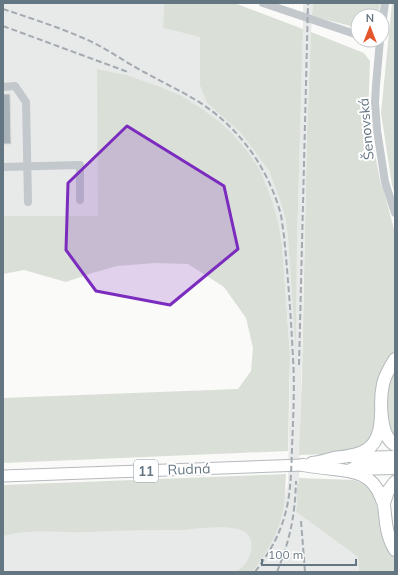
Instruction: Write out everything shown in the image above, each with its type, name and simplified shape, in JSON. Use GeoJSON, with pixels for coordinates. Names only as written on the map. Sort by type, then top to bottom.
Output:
{"type":"FeatureCollection","features":[{"type":"Feature","properties":{"kind":"highway"},"geometry":{"type":"LineString","coordinates":[[333,464],[364,452],[376,441],[381,412],[383,384],[395,359]]}},
{"type":"Feature","properties":{"kind":"highway"},"geometry":{"type":"LineString","coordinates":[[381,412],[382,423],[386,434],[395,445]]}},
{"type":"Feature","properties":{"kind":"highway","name":"11"},"geometry":{"type":"LineString","coordinates":[[303,466],[333,464],[395,456]]}},
{"type":"Feature","properties":{"kind":"highway"},"geometry":{"type":"LineString","coordinates":[[333,464],[363,476],[377,488],[384,503],[389,539],[395,550]]}},
{"type":"Feature","properties":{"kind":"highway","name":"11"},"geometry":{"type":"LineString","coordinates":[[333,464],[395,468]]}},
{"type":"Feature","properties":{"kind":"highway"},"geometry":{"type":"LineString","coordinates":[[384,503],[388,490],[395,482]]}},
{"type":"Feature","properties":{"kind":"main road","name":"Rudná"},"geometry":{"type":"LineString","coordinates":[[3,476],[303,466]]}},
{"type":"Feature","properties":{"kind":"street"},"geometry":{"type":"LineString","coordinates":[[263,3],[350,32]]}},
{"type":"Feature","properties":{"kind":"street","name":"Šenovská"},"geometry":{"type":"LineString","coordinates":[[377,48],[375,103],[377,130],[385,182],[395,213]]}},
{"type":"Feature","properties":{"kind":"street"},"geometry":{"type":"LineString","coordinates":[[3,87],[15,86],[26,102],[28,202]]}},
{"type":"Feature","properties":{"kind":"street"},"geometry":{"type":"LineString","coordinates":[[3,167],[80,165],[80,200]]}},
{"type":"Feature","properties":{"kind":"highlighted area"},"geometry":{"type":"Polygon","coordinates":[[[127,126],[224,186],[238,249],[170,305],[96,291],[66,250],[68,183],[127,126]]]}},
{"type":"Feature","properties":{"kind":"shaded area"},"geometry":{"type":"Polygon","coordinates":[[[3,3],[164,3],[163,28],[200,37],[200,86],[207,103],[241,133],[269,171],[281,203],[286,221],[288,238],[296,345],[303,3],[313,3],[307,131],[299,483],[296,512],[358,557],[359,572],[3,572],[3,504],[284,503],[288,483],[290,355],[282,245],[279,226],[248,152],[234,135],[220,122],[182,96],[127,75],[97,69],[99,216],[3,216],[3,3]]]}},
{"type":"Feature","properties":{"kind":"shaded area"},"geometry":{"type":"Polygon","coordinates":[[[164,3],[234,3],[303,29],[297,243],[296,352],[286,221],[269,171],[241,133],[207,103],[200,86],[200,37],[163,28],[164,3]]]}},
{"type":"Feature","properties":{"kind":"shaded area"},"geometry":{"type":"Polygon","coordinates":[[[313,3],[380,3],[380,8],[350,8],[350,26],[312,16],[313,3]]]}},
{"type":"Feature","properties":{"kind":"shaded area"},"geometry":{"type":"Polygon","coordinates":[[[392,3],[395,3],[395,194],[392,185],[381,113],[388,48],[390,48],[392,3]]]}},
{"type":"Feature","properties":{"kind":"shaded area"},"geometry":{"type":"Polygon","coordinates":[[[311,32],[364,53],[370,61],[368,118],[381,185],[395,233],[395,352],[384,366],[375,432],[371,442],[352,453],[299,455],[311,32]]]}},
{"type":"Feature","properties":{"kind":"shaded area"},"geometry":{"type":"Polygon","coordinates":[[[97,69],[127,75],[182,96],[220,122],[234,135],[248,152],[261,172],[272,201],[279,226],[282,245],[290,355],[288,451],[3,463],[3,398],[238,389],[251,371],[253,348],[246,318],[224,287],[188,264],[155,263],[117,266],[66,282],[24,270],[3,274],[3,216],[98,216],[97,69]]]}},
{"type":"Feature","properties":{"kind":"shaded area"},"geometry":{"type":"Polygon","coordinates":[[[395,371],[395,439],[389,424],[387,399],[389,383],[395,371]]]}},
{"type":"Feature","properties":{"kind":"shaded area"},"geometry":{"type":"Polygon","coordinates":[[[286,474],[284,506],[281,519],[267,551],[252,572],[236,572],[248,560],[252,546],[249,536],[246,533],[233,528],[217,527],[182,530],[78,532],[35,531],[3,536],[3,485],[286,474]]]}},
{"type":"Feature","properties":{"kind":"shaded area"},"geometry":{"type":"Polygon","coordinates":[[[299,478],[354,480],[365,485],[374,494],[384,543],[395,559],[395,572],[359,572],[358,557],[296,512],[297,483],[299,483],[299,478]]]}},
{"type":"Feature","properties":{"kind":"building"},"geometry":{"type":"Polygon","coordinates":[[[3,94],[10,94],[11,144],[3,144],[3,94]]]}},
{"type":"Feature","properties":{"kind":"railway"},"geometry":{"type":"LineString","coordinates":[[299,365],[308,3]]}},
{"type":"Feature","properties":{"kind":"railway"},"geometry":{"type":"LineString","coordinates":[[3,9],[37,20],[94,43],[210,109],[237,134],[249,149],[268,180],[281,215],[284,236],[293,358],[293,415],[290,487],[285,515],[274,543],[255,572]]}},
{"type":"Feature","properties":{"kind":"railway"},"geometry":{"type":"LineString","coordinates":[[3,26],[128,72]]}},
{"type":"Feature","properties":{"kind":"railway"},"geometry":{"type":"LineString","coordinates":[[277,572],[291,528],[296,481]]}},
{"type":"Feature","properties":{"kind":"railway"},"geometry":{"type":"LineString","coordinates":[[301,521],[305,572]]}}]}
